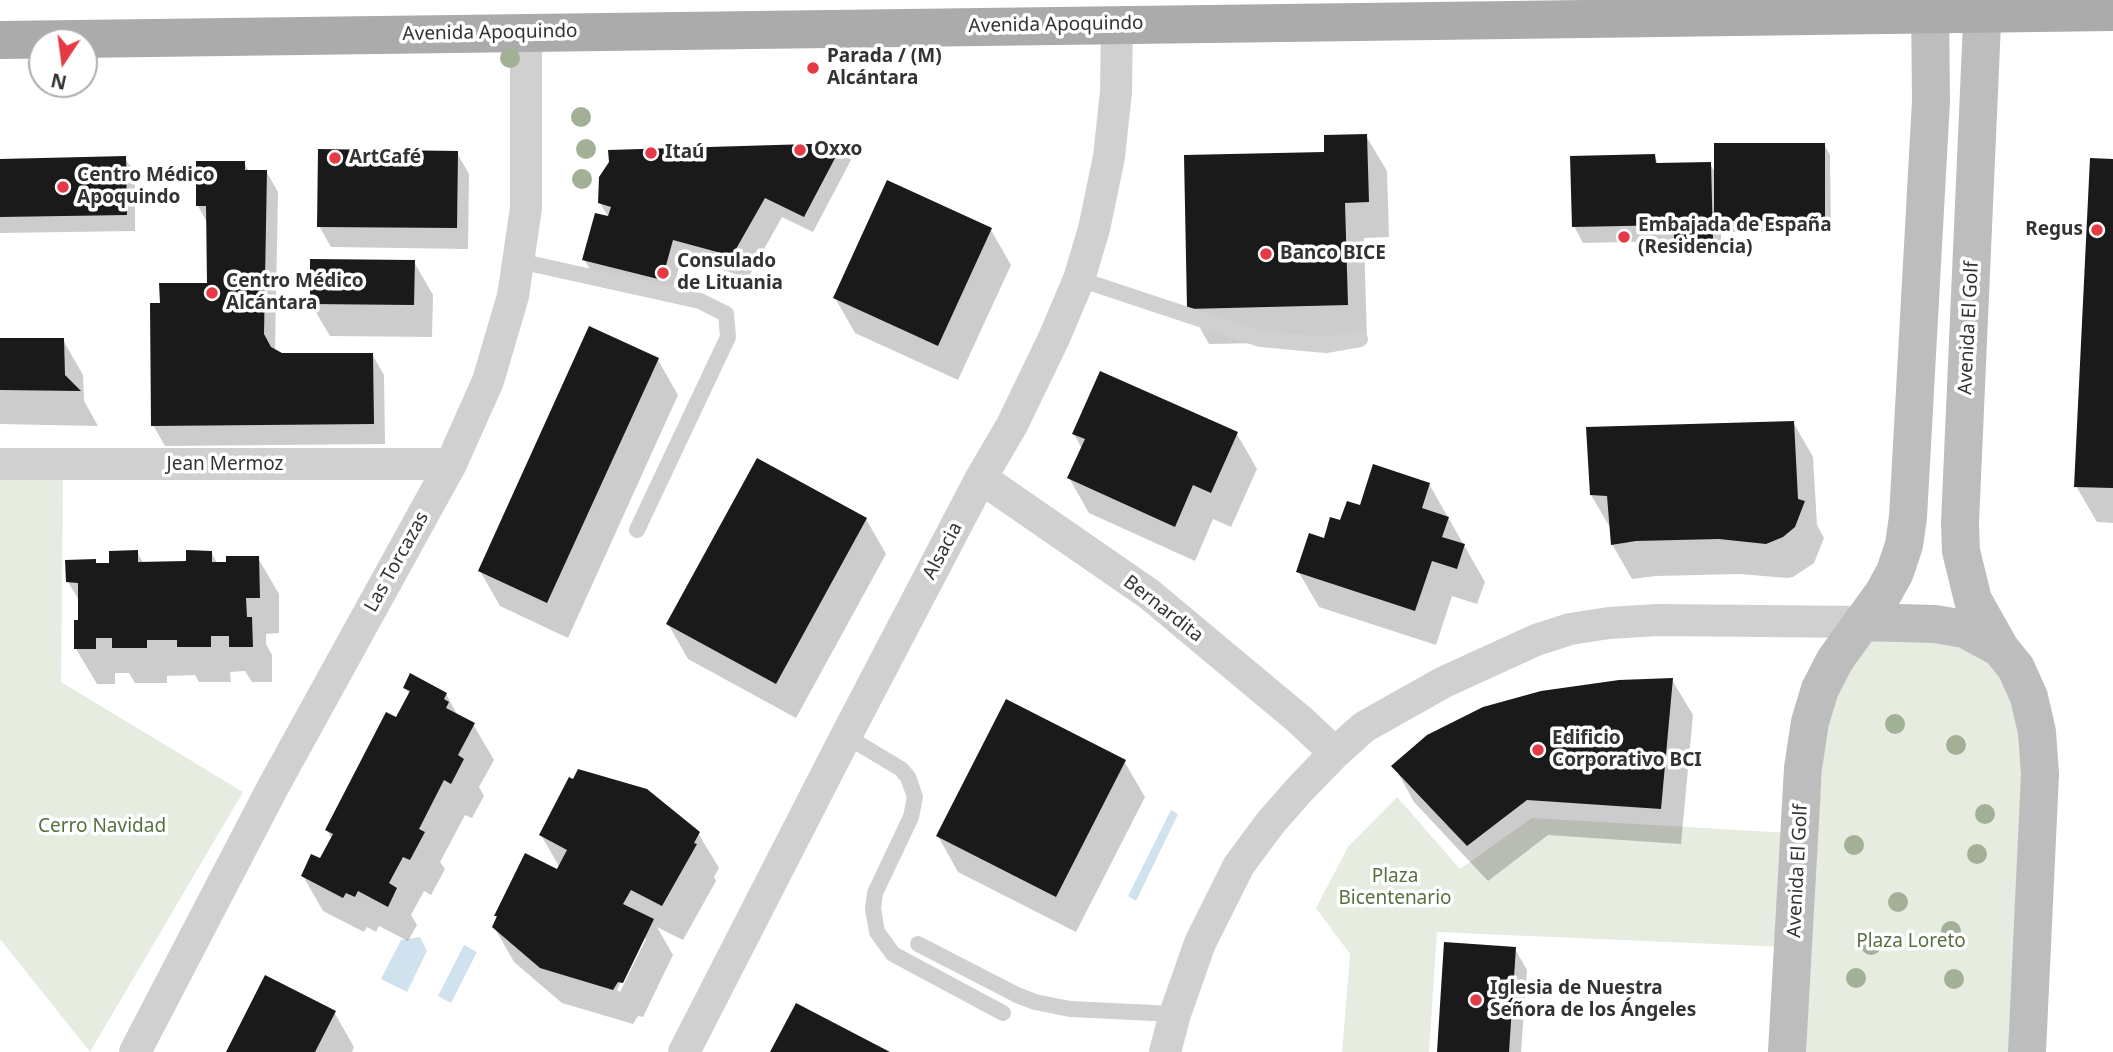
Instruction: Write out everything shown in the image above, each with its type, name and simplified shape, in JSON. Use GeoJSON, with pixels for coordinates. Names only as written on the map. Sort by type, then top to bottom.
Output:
{"type":"FeatureCollection","features":[{"type":"Feature","properties":{"kind":"main road","name":"Avenida Apoquindo"},"geometry":{"type":"LineString","coordinates":[[0,40],[1117,24],[1930,7],[2113,12]]}},
{"type":"Feature","properties":{"kind":"street","name":"Avenida El Golf"},"geometry":{"type":"LineString","coordinates":[[1787,1052],[1803,768],[1810,722],[1820,689],[1835,660],[1895,572],[1904,545],[1908,517],[1931,101],[1930,7]]}},
{"type":"Feature","properties":{"kind":"street","name":"Avenida El Golf"},"geometry":{"type":"LineString","coordinates":[[1982,7],[1961,551],[1973,600],[2000,648],[2016,668],[2029,697],[2038,746],[2040,774],[2037,867],[2027,1052]]}},
{"type":"Feature","properties":{"kind":"street","name":"Alsacia"},"geometry":{"type":"LineString","coordinates":[[684,1052],[846,736],[981,478],[1012,425],[1079,279],[1094,229],[1109,157],[1117,24]]}},
{"type":"Feature","properties":{"kind":"street","name":"Las Torcazas"},"geometry":{"type":"LineString","coordinates":[[135,1052],[273,787],[451,464],[488,381],[503,333],[519,261],[526,208],[526,32]]}},
{"type":"Feature","properties":{"kind":"street","name":"Jean Mermoz"},"geometry":{"type":"LineString","coordinates":[[0,464],[451,464]]}},
{"type":"Feature","properties":{"kind":"street","name":"Bernardita"},"geometry":{"type":"LineString","coordinates":[[981,478],[1149,594],[1300,720],[1335,753]]}},
{"type":"Feature","properties":{"kind":"street"},"geometry":{"type":"LineString","coordinates":[[1165,1052],[1200,943],[1239,866],[1271,822],[1335,753],[1364,727],[1444,682],[1536,640],[1570,629],[1657,620],[1863,622]]}},
{"type":"Feature","properties":{"kind":"street","name":"Avenida El Golf"},"geometry":{"type":"LineString","coordinates":[[1863,622],[1935,624],[1965,629],[2000,648]]}},
{"type":"Feature","properties":{"kind":"lane"},"geometry":{"type":"LineString","coordinates":[[519,261],[701,300],[726,314],[728,337],[637,530]]}},
{"type":"Feature","properties":{"kind":"lane"},"geometry":{"type":"LineString","coordinates":[[1079,279],[1260,339],[1326,345],[1360,339]]}},
{"type":"Feature","properties":{"kind":"lane"},"geometry":{"type":"LineString","coordinates":[[846,736],[901,769],[908,777],[915,797],[911,817],[875,893],[873,909],[877,932],[893,954],[1003,1013]]}},
{"type":"Feature","properties":{"kind":"lane"},"geometry":{"type":"LineString","coordinates":[[918,944],[1035,1002],[1070,1009],[1175,1014]]}},
{"type":"Feature","properties":{"kind":"green space","name":"Cerro Navidad"},"geometry":{"type":"Polygon","coordinates":[[[0,473],[63,476],[61,682],[243,792],[90,1052],[0,939],[0,473]]]}},
{"type":"Feature","properties":{"kind":"green space","name":"Plaza Loreto"},"geometry":{"type":"Polygon","coordinates":[[[1875,636],[1957,636],[2010,680],[2024,722],[2010,1052],[1801,1052],[1829,680],[1875,636]]]}},
{"type":"Feature","properties":{"kind":"green space","name":"Plaza Bicentenario"},"geometry":{"type":"Polygon","coordinates":[[[1397,797],[1460,869],[1532,818],[1790,833],[1785,947],[1437,932],[1429,1052],[1342,1052],[1350,954],[1316,908],[1348,847],[1397,797]]]}},
{"type":"Feature","properties":{"kind":"water"},"geometry":{"type":"Polygon","coordinates":[[[1171,810],[1178,814],[1136,901],[1128,896],[1171,810]]]}},
{"type":"Feature","properties":{"kind":"water"},"geometry":{"type":"Polygon","coordinates":[[[420,937],[427,951],[407,992],[381,979],[401,940],[420,937]]]}},
{"type":"Feature","properties":{"kind":"water"},"geometry":{"type":"Polygon","coordinates":[[[464,945],[477,952],[451,1003],[438,996],[464,945]]]}},
{"type":"Feature","properties":{"kind":"building","name":"Banco BICE"},"geometry":{"type":"Polygon","coordinates":[[[1367,134],[1369,202],[1345,203],[1348,305],[1187,309],[1184,155],[1324,152],[1324,135],[1367,134]]]}},
{"type":"Feature","properties":{"kind":"building"},"geometry":{"type":"Polygon","coordinates":[[[843,143],[804,217],[765,198],[732,256],[673,240],[662,280],[582,260],[595,213],[608,216],[611,207],[598,203],[599,177],[609,162],[608,150],[843,143]]]}},
{"type":"Feature","properties":{"kind":"building"},"geometry":{"type":"Polygon","coordinates":[[[1714,143],[1825,143],[1825,221],[1714,221],[1714,143]]]}},
{"type":"Feature","properties":{"kind":"building"},"geometry":{"type":"Polygon","coordinates":[[[318,149],[458,151],[457,228],[317,227],[318,149]]]}},
{"type":"Feature","properties":{"kind":"building"},"geometry":{"type":"Polygon","coordinates":[[[1655,154],[1656,163],[1711,162],[1713,239],[1674,240],[1674,225],[1572,227],[1570,156],[1655,154]]]}},
{"type":"Feature","properties":{"kind":"building","name":"Centro Médico Apoquindo"},"geometry":{"type":"Polygon","coordinates":[[[126,156],[127,215],[0,217],[0,159],[126,156]]]}},
{"type":"Feature","properties":{"kind":"building"},"geometry":{"type":"Polygon","coordinates":[[[2090,158],[2113,159],[2113,488],[2074,487],[2090,158]]]}},
{"type":"Feature","properties":{"kind":"building","name":"Centro Médico Alcántara"},"geometry":{"type":"Polygon","coordinates":[[[196,161],[245,161],[245,170],[267,170],[264,334],[271,347],[282,353],[373,353],[374,424],[151,426],[150,303],[160,303],[159,283],[207,283],[206,206],[196,206],[196,161]]]}},
{"type":"Feature","properties":{"kind":"building"},"geometry":{"type":"Polygon","coordinates":[[[887,180],[992,228],[938,346],[833,298],[887,180]]]}},
{"type":"Feature","properties":{"kind":"building"},"geometry":{"type":"Polygon","coordinates":[[[310,259],[415,260],[414,305],[310,304],[310,259]]]}},
{"type":"Feature","properties":{"kind":"building"},"geometry":{"type":"Polygon","coordinates":[[[589,326],[659,358],[547,603],[478,571],[589,326]]]}},
{"type":"Feature","properties":{"kind":"building"},"geometry":{"type":"Polygon","coordinates":[[[0,338],[64,338],[65,375],[81,391],[0,390],[0,338]]]}},
{"type":"Feature","properties":{"kind":"building"},"geometry":{"type":"Polygon","coordinates":[[[1100,371],[1238,432],[1211,493],[1193,485],[1175,527],[1067,478],[1085,439],[1072,434],[1100,371]]]}},
{"type":"Feature","properties":{"kind":"building"},"geometry":{"type":"Polygon","coordinates":[[[1794,421],[1798,499],[1805,501],[1795,527],[1783,537],[1766,544],[1719,539],[1636,541],[1611,545],[1607,496],[1590,495],[1586,427],[1794,421]]]}},
{"type":"Feature","properties":{"kind":"building"},"geometry":{"type":"Polygon","coordinates":[[[757,458],[867,518],[776,684],[666,624],[757,458]]]}},
{"type":"Feature","properties":{"kind":"building"},"geometry":{"type":"Polygon","coordinates":[[[1373,464],[1430,483],[1422,508],[1449,517],[1442,537],[1465,544],[1457,569],[1432,561],[1415,611],[1296,572],[1309,533],[1324,538],[1330,517],[1340,520],[1347,501],[1360,505],[1373,464]]]}},
{"type":"Feature","properties":{"kind":"building"},"geometry":{"type":"Polygon","coordinates":[[[138,550],[138,562],[186,561],[186,550],[212,551],[212,562],[226,562],[226,556],[259,556],[260,598],[246,598],[247,617],[252,617],[253,647],[229,647],[229,636],[211,636],[211,647],[177,647],[177,640],[147,640],[147,648],[112,648],[112,638],[96,638],[96,649],[74,649],[74,620],[78,620],[78,583],[66,582],[65,560],[96,559],[96,563],[109,563],[109,551],[138,550]]]}},
{"type":"Feature","properties":{"kind":"building"},"geometry":{"type":"Polygon","coordinates":[[[410,673],[447,693],[444,699],[449,702],[446,708],[475,723],[458,755],[464,759],[451,784],[444,780],[419,829],[425,832],[410,860],[403,857],[389,883],[397,888],[388,907],[358,891],[355,897],[346,893],[343,898],[301,876],[311,854],[320,858],[333,834],[325,830],[386,712],[396,717],[410,691],[403,688],[410,673]]]}},
{"type":"Feature","properties":{"kind":"building","name":"Edificio Corporativo BCI"},"geometry":{"type":"Polygon","coordinates":[[[1673,678],[1661,809],[1527,800],[1467,846],[1391,766],[1427,735],[1483,707],[1541,691],[1619,680],[1673,678]]]}},
{"type":"Feature","properties":{"kind":"building"},"geometry":{"type":"Polygon","coordinates":[[[1006,699],[1126,760],[1056,897],[936,836],[1006,699]]]}},
{"type":"Feature","properties":{"kind":"building"},"geometry":{"type":"Polygon","coordinates":[[[578,769],[647,789],[700,832],[694,843],[697,844],[662,906],[631,890],[623,904],[654,919],[623,983],[618,982],[613,990],[540,968],[492,927],[497,916],[494,916],[525,853],[557,869],[567,850],[539,835],[569,777],[573,779],[578,769]]]}},
{"type":"Feature","properties":{"kind":"building","name":"Iglesia de Nuestra Señora de los Ángeles"},"geometry":{"type":"Polygon","coordinates":[[[1444,942],[1516,947],[1509,1052],[1437,1052],[1444,942]]]}},
{"type":"Feature","properties":{"kind":"building"},"geometry":{"type":"Polygon","coordinates":[[[265,975],[336,1011],[315,1052],[226,1052],[265,975]]]}},
{"type":"Feature","properties":{"kind":"building"},"geometry":{"type":"Polygon","coordinates":[[[796,1003],[890,1052],[770,1052],[796,1003]]]}},
{"type":"Feature","properties":{"kind":"place","name":"Parada / (M) Alcántara"},"geometry":{"type":"Point","coordinates":[813,68]}},
{"type":"Feature","properties":{"kind":"place","name":"Oxxo"},"geometry":{"type":"Point","coordinates":[800,150]}},
{"type":"Feature","properties":{"kind":"place","name":"Itaú"},"geometry":{"type":"Point","coordinates":[651,153]}},
{"type":"Feature","properties":{"kind":"place","name":"ArtCafé"},"geometry":{"type":"Point","coordinates":[335,158]}},
{"type":"Feature","properties":{"kind":"place","name":"Centro Médico Apoquindo"},"geometry":{"type":"Point","coordinates":[63,187]}},
{"type":"Feature","properties":{"kind":"place","name":"Regus"},"geometry":{"type":"Point","coordinates":[2097,230]}},
{"type":"Feature","properties":{"kind":"place","name":"Embajada de España (Residencia)"},"geometry":{"type":"Point","coordinates":[1624,237]}},
{"type":"Feature","properties":{"kind":"place","name":"Banco BICE"},"geometry":{"type":"Point","coordinates":[1266,254]}},
{"type":"Feature","properties":{"kind":"place","name":"Consulado de Lituania"},"geometry":{"type":"Point","coordinates":[663,273]}},
{"type":"Feature","properties":{"kind":"place","name":"Centro Médico Alcántara"},"geometry":{"type":"Point","coordinates":[212,293]}},
{"type":"Feature","properties":{"kind":"place","name":"Edificio Corporativo BCI"},"geometry":{"type":"Point","coordinates":[1538,750]}},
{"type":"Feature","properties":{"kind":"place","name":"Iglesia de Nuestra Señora de los Ángeles"},"geometry":{"type":"Point","coordinates":[1476,1000]}}]}
